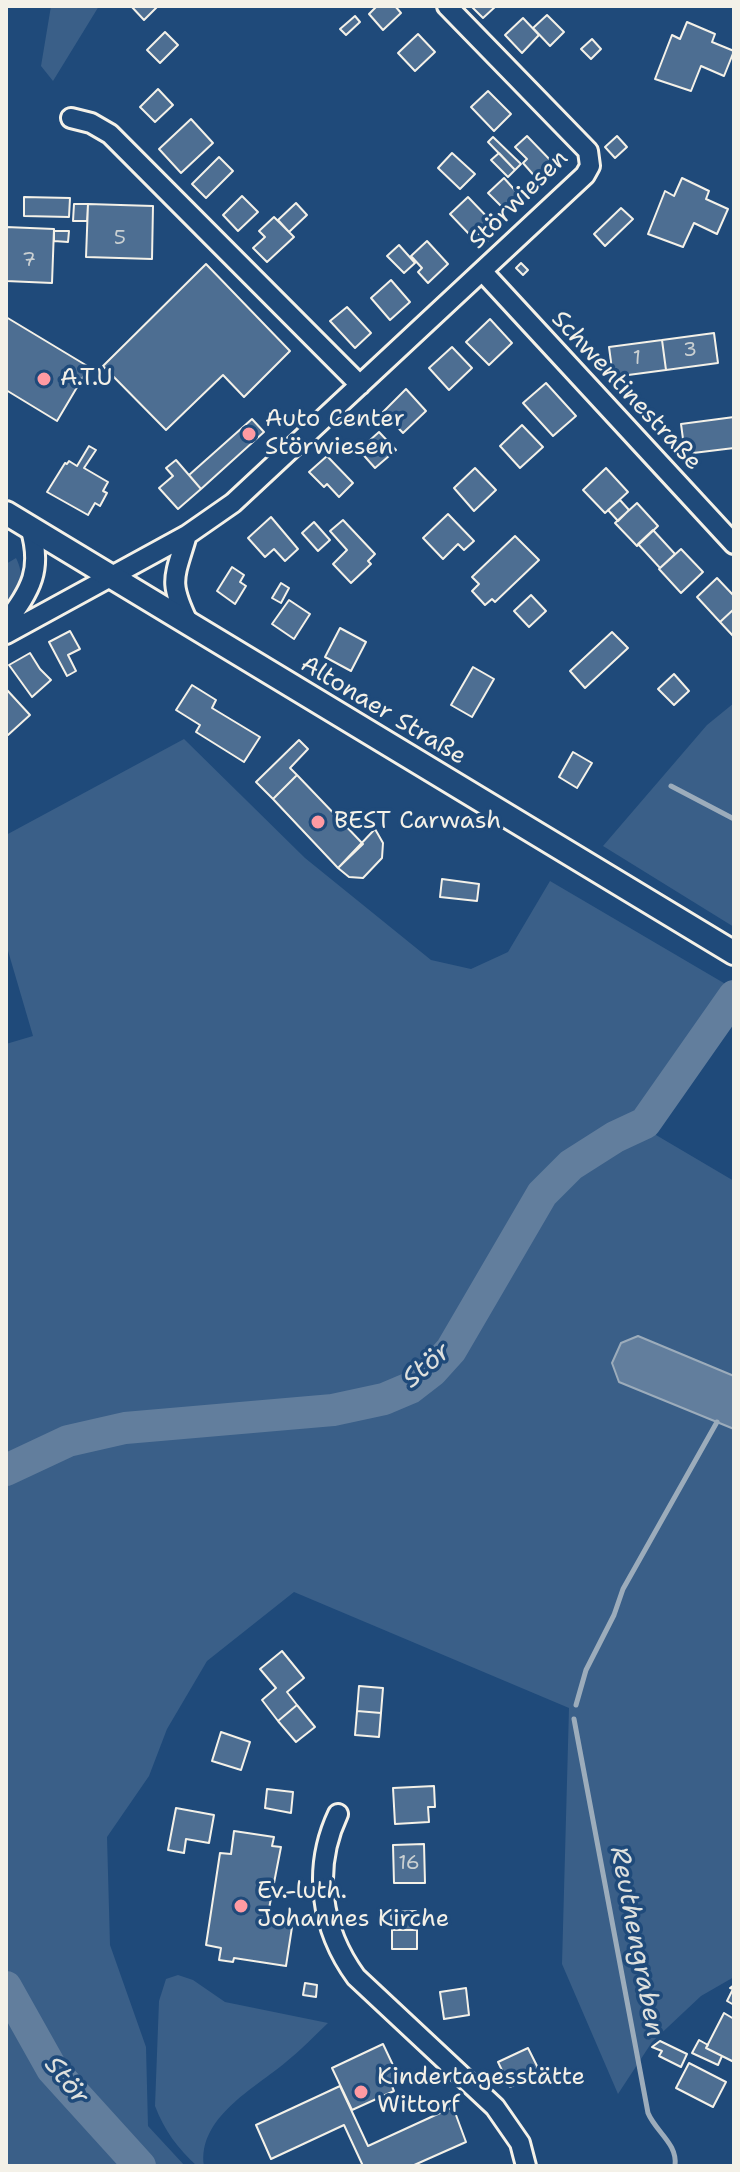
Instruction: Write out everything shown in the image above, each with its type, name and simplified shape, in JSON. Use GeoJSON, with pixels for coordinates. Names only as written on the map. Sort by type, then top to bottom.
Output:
{"type":"FeatureCollection","features":[{"type":"Feature","properties":{"kind":"main road","name":"Altonaer Straße"},"geometry":{"type":"LineString","coordinates":[[6,513],[734,953]]}},
{"type":"Feature","properties":{"kind":"street","name":"Störwiesen"},"geometry":{"type":"LineString","coordinates":[[6,634],[187,535],[233,503],[585,175],[590,158],[588,151],[447,6]]}},
{"type":"Feature","properties":{"kind":"street"},"geometry":{"type":"LineString","coordinates":[[71,118],[91,123],[110,134],[360,385]]}},
{"type":"Feature","properties":{"kind":"street","name":"Schwentinestraße"},"geometry":{"type":"LineString","coordinates":[[482,271],[734,544]]}},
{"type":"Feature","properties":{"kind":"street"},"geometry":{"type":"LineString","coordinates":[[6,623],[25,597],[36,571],[37,549],[30,527]]}},
{"type":"Feature","properties":{"kind":"street"},"geometry":{"type":"LineString","coordinates":[[187,535],[174,580],[175,596],[189,624]]}},
{"type":"Feature","properties":{"kind":"street"},"geometry":{"type":"LineString","coordinates":[[338,1814],[329,1833],[323,1859],[323,1896],[329,1927],[339,1954],[356,1977],[495,2107],[520,2143],[526,2166]]}},
{"type":"Feature","properties":{"kind":"shaded area"},"geometry":{"type":"Polygon","coordinates":[[[51,6],[99,6],[53,81],[41,66],[51,6]]]}},
{"type":"Feature","properties":{"kind":"shaded area"},"geometry":{"type":"Polygon","coordinates":[[[16,558],[20,582],[6,602],[6,564],[16,558]]]}},
{"type":"Feature","properties":{"kind":"shaded area"},"geometry":{"type":"Polygon","coordinates":[[[734,703],[734,927],[603,846],[707,725],[734,703]]]}},
{"type":"Feature","properties":{"kind":"shaded area"},"geometry":{"type":"Polygon","coordinates":[[[184,739],[305,858],[431,960],[471,969],[508,952],[550,881],[734,989],[731,1000],[710,1035],[645,1123],[656,1135],[734,1181],[734,1977],[701,1996],[652,2042],[618,2094],[562,1964],[569,1708],[294,1592],[207,1661],[167,1729],[149,1776],[107,1837],[110,1945],[146,2047],[148,2126],[185,2166],[6,2166],[6,1044],[33,1036],[6,944],[6,835],[184,739]]]}},
{"type":"Feature","properties":{"kind":"shaded area"},"geometry":{"type":"Polygon","coordinates":[[[638,1336],[734,1376],[734,1429],[619,1382],[612,1363],[621,1343],[638,1336]]]}},
{"type":"Feature","properties":{"kind":"shaded area"},"geometry":{"type":"Polygon","coordinates":[[[178,1975],[193,1980],[225,2002],[328,2023],[219,2119],[204,2149],[204,2166],[197,2166],[178,2146],[155,2106],[159,2001],[166,1979],[178,1975]]]}},
{"type":"Feature","properties":{"kind":"building"},"geometry":{"type":"Polygon","coordinates":[[[131,6],[158,6],[144,20],[131,6]]]}},
{"type":"Feature","properties":{"kind":"building"},"geometry":{"type":"Polygon","coordinates":[[[377,6],[395,6],[401,13],[383,30],[369,14],[377,6]]]}},
{"type":"Feature","properties":{"kind":"building"},"geometry":{"type":"Polygon","coordinates":[[[471,6],[496,6],[483,18],[471,6]]]}},
{"type":"Feature","properties":{"kind":"building"},"geometry":{"type":"Polygon","coordinates":[[[547,15],[564,32],[550,46],[533,28],[547,15]]]}},
{"type":"Feature","properties":{"kind":"building"},"geometry":{"type":"Polygon","coordinates":[[[355,16],[360,22],[346,35],[340,29],[355,16]]]}},
{"type":"Feature","properties":{"kind":"building"},"geometry":{"type":"Polygon","coordinates":[[[523,18],[539,35],[522,53],[505,35],[523,18]]]}},
{"type":"Feature","properties":{"kind":"building"},"geometry":{"type":"Polygon","coordinates":[[[687,22],[715,34],[712,42],[734,51],[724,76],[701,66],[691,91],[655,79],[672,35],[680,39],[687,22]]]}},
{"type":"Feature","properties":{"kind":"building"},"geometry":{"type":"Polygon","coordinates":[[[165,32],[178,45],[160,63],[147,50],[165,32]]]}},
{"type":"Feature","properties":{"kind":"building"},"geometry":{"type":"Polygon","coordinates":[[[418,34],[435,52],[415,71],[398,53],[418,34]]]}},
{"type":"Feature","properties":{"kind":"building"},"geometry":{"type":"Polygon","coordinates":[[[592,39],[601,49],[591,59],[581,49],[592,39]]]}},
{"type":"Feature","properties":{"kind":"building"},"geometry":{"type":"Polygon","coordinates":[[[158,89],[173,105],[155,122],[140,107],[158,89]]]}},
{"type":"Feature","properties":{"kind":"building"},"geometry":{"type":"Polygon","coordinates":[[[488,91],[511,114],[494,131],[471,107],[488,91]]]}},
{"type":"Feature","properties":{"kind":"building"},"geometry":{"type":"Polygon","coordinates":[[[191,119],[213,143],[181,173],[159,149],[191,119]]]}},
{"type":"Feature","properties":{"kind":"building"},"geometry":{"type":"Polygon","coordinates":[[[527,136],[554,164],[538,180],[523,163],[527,159],[515,147],[527,136]]]}},
{"type":"Feature","properties":{"kind":"building"},"geometry":{"type":"Polygon","coordinates":[[[617,136],[627,147],[615,158],[605,147],[617,136]]]}},
{"type":"Feature","properties":{"kind":"building"},"geometry":{"type":"Polygon","coordinates":[[[493,137],[521,164],[515,170],[488,142],[493,137]]]}},
{"type":"Feature","properties":{"kind":"building"},"geometry":{"type":"Polygon","coordinates":[[[452,153],[475,174],[460,189],[438,168],[452,153]]]}},
{"type":"Feature","properties":{"kind":"building"},"geometry":{"type":"Polygon","coordinates":[[[499,153],[515,170],[508,177],[491,160],[499,153]]]}},
{"type":"Feature","properties":{"kind":"building"},"geometry":{"type":"Polygon","coordinates":[[[219,157],[233,171],[206,198],[192,184],[219,157]]]}},
{"type":"Feature","properties":{"kind":"building"},"geometry":{"type":"Polygon","coordinates":[[[504,178],[520,196],[505,210],[488,193],[504,178]]]}},
{"type":"Feature","properties":{"kind":"building"},"geometry":{"type":"Polygon","coordinates":[[[682,178],[709,191],[706,199],[728,209],[717,234],[694,223],[683,247],[648,234],[665,191],[674,196],[682,178]]]}},
{"type":"Feature","properties":{"kind":"building"},"geometry":{"type":"Polygon","coordinates":[[[242,196],[258,212],[238,231],[223,215],[242,196]]]}},
{"type":"Feature","properties":{"kind":"building"},"geometry":{"type":"Polygon","coordinates":[[[24,197],[70,198],[69,217],[24,216],[24,197]]]}},
{"type":"Feature","properties":{"kind":"building"},"geometry":{"type":"Polygon","coordinates":[[[468,197],[491,221],[487,225],[495,234],[486,242],[474,229],[469,234],[450,214],[468,197]]]}},
{"type":"Feature","properties":{"kind":"building"},"geometry":{"type":"Polygon","coordinates":[[[296,203],[307,215],[289,232],[278,220],[296,203]]]}},
{"type":"Feature","properties":{"kind":"building"},"geometry":{"type":"Polygon","coordinates":[[[74,204],[88,204],[87,221],[73,221],[74,204]]]}},
{"type":"Feature","properties":{"kind":"building"},"geometry":{"type":"Polygon","coordinates":[[[88,204],[153,206],[152,259],[86,257],[88,204]]]}},
{"type":"Feature","properties":{"kind":"building"},"geometry":{"type":"Polygon","coordinates":[[[621,208],[633,219],[605,246],[594,234],[621,208]]]}},
{"type":"Feature","properties":{"kind":"building"},"geometry":{"type":"Polygon","coordinates":[[[274,217],[294,237],[267,262],[253,248],[265,237],[259,231],[274,217]]]}},
{"type":"Feature","properties":{"kind":"building"},"geometry":{"type":"Polygon","coordinates":[[[6,227],[54,229],[52,283],[6,281],[6,227]]]}},
{"type":"Feature","properties":{"kind":"building"},"geometry":{"type":"Polygon","coordinates":[[[54,231],[69,231],[68,242],[54,241],[54,231]]]}},
{"type":"Feature","properties":{"kind":"building"},"geometry":{"type":"Polygon","coordinates":[[[427,241],[448,264],[428,283],[418,272],[422,268],[411,256],[427,241]]]}},
{"type":"Feature","properties":{"kind":"building"},"geometry":{"type":"Polygon","coordinates":[[[399,245],[415,263],[404,273],[387,256],[399,245]]]}},
{"type":"Feature","properties":{"kind":"building"},"geometry":{"type":"Polygon","coordinates":[[[521,263],[528,270],[523,275],[516,268],[521,263]]]}},
{"type":"Feature","properties":{"kind":"building"},"geometry":{"type":"Polygon","coordinates":[[[206,264],[290,351],[244,397],[223,375],[166,430],[103,366],[206,264]]]}},
{"type":"Feature","properties":{"kind":"building"},"geometry":{"type":"Polygon","coordinates":[[[391,280],[410,302],[390,320],[371,298],[391,280]]]}},
{"type":"Feature","properties":{"kind":"building"},"geometry":{"type":"Polygon","coordinates":[[[347,307],[371,333],[355,348],[330,321],[347,307]]]}},
{"type":"Feature","properties":{"kind":"building","name":"A.T.U"},"geometry":{"type":"Polygon","coordinates":[[[6,317],[89,367],[57,421],[6,390],[6,317]]]}},
{"type":"Feature","properties":{"kind":"building"},"geometry":{"type":"Polygon","coordinates":[[[490,319],[512,343],[489,365],[466,342],[490,319]]]}},
{"type":"Feature","properties":{"kind":"building"},"geometry":{"type":"Polygon","coordinates":[[[714,333],[718,363],[666,370],[662,340],[714,333]]]}},
{"type":"Feature","properties":{"kind":"building"},"geometry":{"type":"Polygon","coordinates":[[[662,340],[666,370],[613,377],[609,347],[662,340]]]}},
{"type":"Feature","properties":{"kind":"building"},"geometry":{"type":"Polygon","coordinates":[[[452,347],[472,368],[449,390],[429,368],[452,347]]]}},
{"type":"Feature","properties":{"kind":"building"},"geometry":{"type":"Polygon","coordinates":[[[546,383],[576,416],[553,436],[523,403],[546,383]]]}},
{"type":"Feature","properties":{"kind":"building"},"geometry":{"type":"Polygon","coordinates":[[[406,389],[426,411],[403,433],[383,412],[406,389]]]}},
{"type":"Feature","properties":{"kind":"building"},"geometry":{"type":"Polygon","coordinates":[[[734,417],[734,448],[685,454],[681,424],[734,417]]]}},
{"type":"Feature","properties":{"kind":"building"},"geometry":{"type":"Polygon","coordinates":[[[252,419],[264,432],[201,489],[189,475],[252,419]]]}},
{"type":"Feature","properties":{"kind":"building"},"geometry":{"type":"Polygon","coordinates":[[[522,425],[543,447],[520,468],[500,446],[522,425]]]}},
{"type":"Feature","properties":{"kind":"building"},"geometry":{"type":"Polygon","coordinates":[[[379,432],[396,450],[375,468],[359,450],[379,432]]]}},
{"type":"Feature","properties":{"kind":"building"},"geometry":{"type":"Polygon","coordinates":[[[89,446],[96,450],[84,468],[108,482],[103,491],[107,493],[100,506],[95,503],[88,515],[47,492],[65,463],[69,461],[77,466],[89,446]]]}},
{"type":"Feature","properties":{"kind":"building"},"geometry":{"type":"Polygon","coordinates":[[[327,456],[353,483],[339,497],[309,472],[327,456]]]}},
{"type":"Feature","properties":{"kind":"building"},"geometry":{"type":"Polygon","coordinates":[[[176,460],[201,489],[178,509],[159,488],[173,476],[166,468],[176,460]]]}},
{"type":"Feature","properties":{"kind":"building"},"geometry":{"type":"Polygon","coordinates":[[[475,468],[496,490],[474,511],[454,488],[475,468]]]}},
{"type":"Feature","properties":{"kind":"building"},"geometry":{"type":"Polygon","coordinates":[[[606,468],[628,492],[605,513],[583,490],[606,468]]]}},
{"type":"Feature","properties":{"kind":"building"},"geometry":{"type":"Polygon","coordinates":[[[620,500],[629,510],[618,521],[608,510],[620,500]]]}},
{"type":"Feature","properties":{"kind":"building"},"geometry":{"type":"Polygon","coordinates":[[[637,503],[658,526],[637,546],[615,523],[637,503]]]}},
{"type":"Feature","properties":{"kind":"building"},"geometry":{"type":"Polygon","coordinates":[[[448,514],[474,541],[464,550],[458,544],[443,559],[423,538],[448,514]]]}},
{"type":"Feature","properties":{"kind":"building"},"geometry":{"type":"Polygon","coordinates":[[[271,517],[298,549],[285,561],[274,549],[265,557],[248,538],[271,517]]]}},
{"type":"Feature","properties":{"kind":"building"},"geometry":{"type":"Polygon","coordinates":[[[343,520],[375,554],[368,561],[371,564],[351,583],[333,564],[347,550],[330,531],[343,520]]]}},
{"type":"Feature","properties":{"kind":"building"},"geometry":{"type":"Polygon","coordinates":[[[314,522],[330,540],[318,551],[302,533],[314,522]]]}},
{"type":"Feature","properties":{"kind":"building"},"geometry":{"type":"Polygon","coordinates":[[[653,530],[675,554],[660,568],[638,544],[653,530]]]}},
{"type":"Feature","properties":{"kind":"building"},"geometry":{"type":"Polygon","coordinates":[[[515,536],[539,560],[495,602],[492,599],[485,605],[472,591],[479,584],[472,577],[515,536]]]}},
{"type":"Feature","properties":{"kind":"building"},"geometry":{"type":"Polygon","coordinates":[[[681,549],[703,572],[681,593],[659,569],[681,549]]]}},
{"type":"Feature","properties":{"kind":"building"},"geometry":{"type":"Polygon","coordinates":[[[232,567],[244,575],[240,582],[246,586],[235,604],[217,591],[232,567]]]}},
{"type":"Feature","properties":{"kind":"building"},"geometry":{"type":"Polygon","coordinates":[[[717,578],[734,596],[734,609],[720,622],[697,597],[717,578]]]}},
{"type":"Feature","properties":{"kind":"building"},"geometry":{"type":"Polygon","coordinates":[[[281,583],[289,588],[281,603],[272,598],[281,583]]]}},
{"type":"Feature","properties":{"kind":"building"},"geometry":{"type":"Polygon","coordinates":[[[531,595],[546,611],[529,627],[514,611],[531,595]]]}},
{"type":"Feature","properties":{"kind":"building"},"geometry":{"type":"Polygon","coordinates":[[[289,600],[310,614],[294,639],[272,624],[289,600]]]}},
{"type":"Feature","properties":{"kind":"building"},"geometry":{"type":"Polygon","coordinates":[[[734,609],[734,637],[720,622],[734,609]]]}},
{"type":"Feature","properties":{"kind":"building"},"geometry":{"type":"Polygon","coordinates":[[[340,628],[366,642],[351,671],[325,657],[340,628]]]}},
{"type":"Feature","properties":{"kind":"building"},"geometry":{"type":"Polygon","coordinates":[[[70,631],[80,649],[68,655],[76,671],[67,676],[49,642],[70,631]]]}},
{"type":"Feature","properties":{"kind":"building"},"geometry":{"type":"Polygon","coordinates":[[[612,632],[628,648],[585,688],[570,671],[612,632]]]}},
{"type":"Feature","properties":{"kind":"building"},"geometry":{"type":"Polygon","coordinates":[[[30,653],[51,680],[32,697],[9,665],[30,653]]]}},
{"type":"Feature","properties":{"kind":"building"},"geometry":{"type":"Polygon","coordinates":[[[473,667],[494,679],[472,717],[451,705],[473,667]]]}},
{"type":"Feature","properties":{"kind":"building"},"geometry":{"type":"Polygon","coordinates":[[[674,674],[689,691],[674,705],[658,689],[674,674]]]}},
{"type":"Feature","properties":{"kind":"building"},"geometry":{"type":"Polygon","coordinates":[[[192,685],[216,700],[212,708],[260,737],[244,762],[196,732],[200,725],[176,710],[192,685]]]}},
{"type":"Feature","properties":{"kind":"building"},"geometry":{"type":"Polygon","coordinates":[[[7,690],[30,715],[8,735],[6,733],[7,690]]]}},
{"type":"Feature","properties":{"kind":"building"},"geometry":{"type":"Polygon","coordinates":[[[299,740],[308,749],[290,768],[297,775],[273,799],[256,782],[299,740]]]}},
{"type":"Feature","properties":{"kind":"building"},"geometry":{"type":"Polygon","coordinates":[[[573,752],[592,763],[577,788],[559,777],[573,752]]]}},
{"type":"Feature","properties":{"kind":"building","name":"BEST Carwash"},"geometry":{"type":"Polygon","coordinates":[[[297,775],[363,844],[338,868],[273,799],[297,775]]]}},
{"type":"Feature","properties":{"kind":"building"},"geometry":{"type":"Polygon","coordinates":[[[375,829],[383,843],[382,858],[363,878],[349,877],[338,868],[375,829]]]}},
{"type":"Feature","properties":{"kind":"building"},"geometry":{"type":"Polygon","coordinates":[[[442,879],[479,884],[477,901],[440,897],[442,879]]]}},
{"type":"Feature","properties":{"kind":"building"},"geometry":{"type":"Polygon","coordinates":[[[282,1651],[304,1678],[287,1692],[297,1705],[278,1721],[262,1700],[276,1688],[260,1669],[282,1651]]]}},
{"type":"Feature","properties":{"kind":"building"},"geometry":{"type":"Polygon","coordinates":[[[359,1686],[383,1688],[381,1713],[357,1711],[359,1686]]]}},
{"type":"Feature","properties":{"kind":"building"},"geometry":{"type":"Polygon","coordinates":[[[297,1705],[315,1727],[296,1742],[278,1721],[297,1705]]]}},
{"type":"Feature","properties":{"kind":"building"},"geometry":{"type":"Polygon","coordinates":[[[357,1711],[381,1713],[379,1737],[355,1735],[357,1711]]]}},
{"type":"Feature","properties":{"kind":"building"},"geometry":{"type":"Polygon","coordinates":[[[221,1732],[250,1742],[241,1770],[212,1761],[221,1732]]]}},
{"type":"Feature","properties":{"kind":"building"},"geometry":{"type":"Polygon","coordinates":[[[434,1786],[435,1807],[428,1807],[429,1822],[395,1824],[393,1788],[434,1786]]]}},
{"type":"Feature","properties":{"kind":"building"},"geometry":{"type":"Polygon","coordinates":[[[267,1789],[293,1792],[291,1813],[265,1808],[267,1789]]]}},
{"type":"Feature","properties":{"kind":"building"},"geometry":{"type":"Polygon","coordinates":[[[176,1808],[214,1815],[209,1843],[186,1839],[184,1853],[168,1850],[176,1808]]]}},
{"type":"Feature","properties":{"kind":"building","name":"Ev.-luth. Johannes Kirche"},"geometry":{"type":"Polygon","coordinates":[[[234,1831],[274,1837],[272,1846],[281,1847],[266,1924],[292,1927],[286,1966],[234,1958],[233,1962],[219,1960],[221,1948],[206,1945],[220,1853],[231,1854],[234,1831]]]}},
{"type":"Feature","properties":{"kind":"building"},"geometry":{"type":"Polygon","coordinates":[[[424,1844],[425,1883],[394,1883],[393,1845],[424,1844]]]}},
{"type":"Feature","properties":{"kind":"building"},"geometry":{"type":"Polygon","coordinates":[[[416,1911],[417,1930],[392,1930],[391,1912],[416,1911]]]}},
{"type":"Feature","properties":{"kind":"building"},"geometry":{"type":"Polygon","coordinates":[[[392,1930],[417,1930],[417,1949],[392,1949],[392,1930]]]}},
{"type":"Feature","properties":{"kind":"building"},"geometry":{"type":"Polygon","coordinates":[[[305,1983],[317,1985],[316,1997],[303,1995],[305,1983]]]}},
{"type":"Feature","properties":{"kind":"building"},"geometry":{"type":"Polygon","coordinates":[[[734,1985],[734,2005],[727,2001],[733,1989],[730,1988],[734,1985]]]}},
{"type":"Feature","properties":{"kind":"building"},"geometry":{"type":"Polygon","coordinates":[[[466,1988],[469,2015],[444,2019],[440,1992],[466,1988]]]}},
{"type":"Feature","properties":{"kind":"building"},"geometry":{"type":"Polygon","coordinates":[[[724,2013],[734,2019],[734,2062],[706,2048],[724,2013]]]}},
{"type":"Feature","properties":{"kind":"building"},"geometry":{"type":"Polygon","coordinates":[[[699,2040],[708,2045],[706,2048],[722,2056],[718,2065],[692,2053],[699,2040]]]}},
{"type":"Feature","properties":{"kind":"building"},"geometry":{"type":"Polygon","coordinates":[[[660,2041],[687,2054],[681,2067],[659,2056],[662,2051],[652,2047],[660,2041]]]}},
{"type":"Feature","properties":{"kind":"building"},"geometry":{"type":"Polygon","coordinates":[[[383,2044],[400,2080],[391,2084],[394,2091],[352,2110],[332,2068],[383,2044]]]}},
{"type":"Feature","properties":{"kind":"building"},"geometry":{"type":"Polygon","coordinates":[[[528,2048],[540,2072],[510,2087],[498,2062],[528,2048]]]}},
{"type":"Feature","properties":{"kind":"building"},"geometry":{"type":"Polygon","coordinates":[[[689,2063],[726,2082],[713,2107],[676,2088],[689,2063]]]}},
{"type":"Feature","properties":{"kind":"building"},"geometry":{"type":"Polygon","coordinates":[[[340,2086],[368,2146],[453,2107],[466,2142],[412,2166],[363,2166],[344,2125],[271,2159],[256,2125],[340,2086]]]}},
{"type":"Feature","properties":{"kind":"waterway"},"geometry":{"type":"LineString","coordinates":[[671,786],[734,819]]}},
{"type":"Feature","properties":{"kind":"waterway","name":"Stör"},"geometry":{"type":"LineString","coordinates":[[6,1470],[68,1441],[125,1428],[333,1410],[384,1399],[410,1388],[432,1371],[451,1350],[542,1194],[571,1165],[615,1137],[645,1123],[734,996]]}},
{"type":"Feature","properties":{"kind":"waterway","name":"Reuthengraben"},"geometry":{"type":"LineString","coordinates":[[576,1705],[586,1670],[614,1615],[623,1589],[717,1422]]}},
{"type":"Feature","properties":{"kind":"waterway","name":"Reuthengraben"},"geometry":{"type":"LineString","coordinates":[[574,1719],[648,2113],[670,2145],[675,2166]]}},
{"type":"Feature","properties":{"kind":"waterway","name":"Stör"},"geometry":{"type":"LineString","coordinates":[[6,1987],[52,2069],[140,2166]]}},
{"type":"Feature","properties":{"kind":"place","name":"A.T.U"},"geometry":{"type":"Point","coordinates":[44,379]}},
{"type":"Feature","properties":{"kind":"place","name":"Auto Center Störwiesen"},"geometry":{"type":"Point","coordinates":[249,434]}},
{"type":"Feature","properties":{"kind":"place","name":"BEST Carwash"},"geometry":{"type":"Point","coordinates":[318,822]}},
{"type":"Feature","properties":{"kind":"place","name":"Ev.-luth. Johannes Kirche"},"geometry":{"type":"Point","coordinates":[241,1906]}},
{"type":"Feature","properties":{"kind":"place","name":"Kindertagesstätte Wittorf"},"geometry":{"type":"Point","coordinates":[361,2092]}}]}
